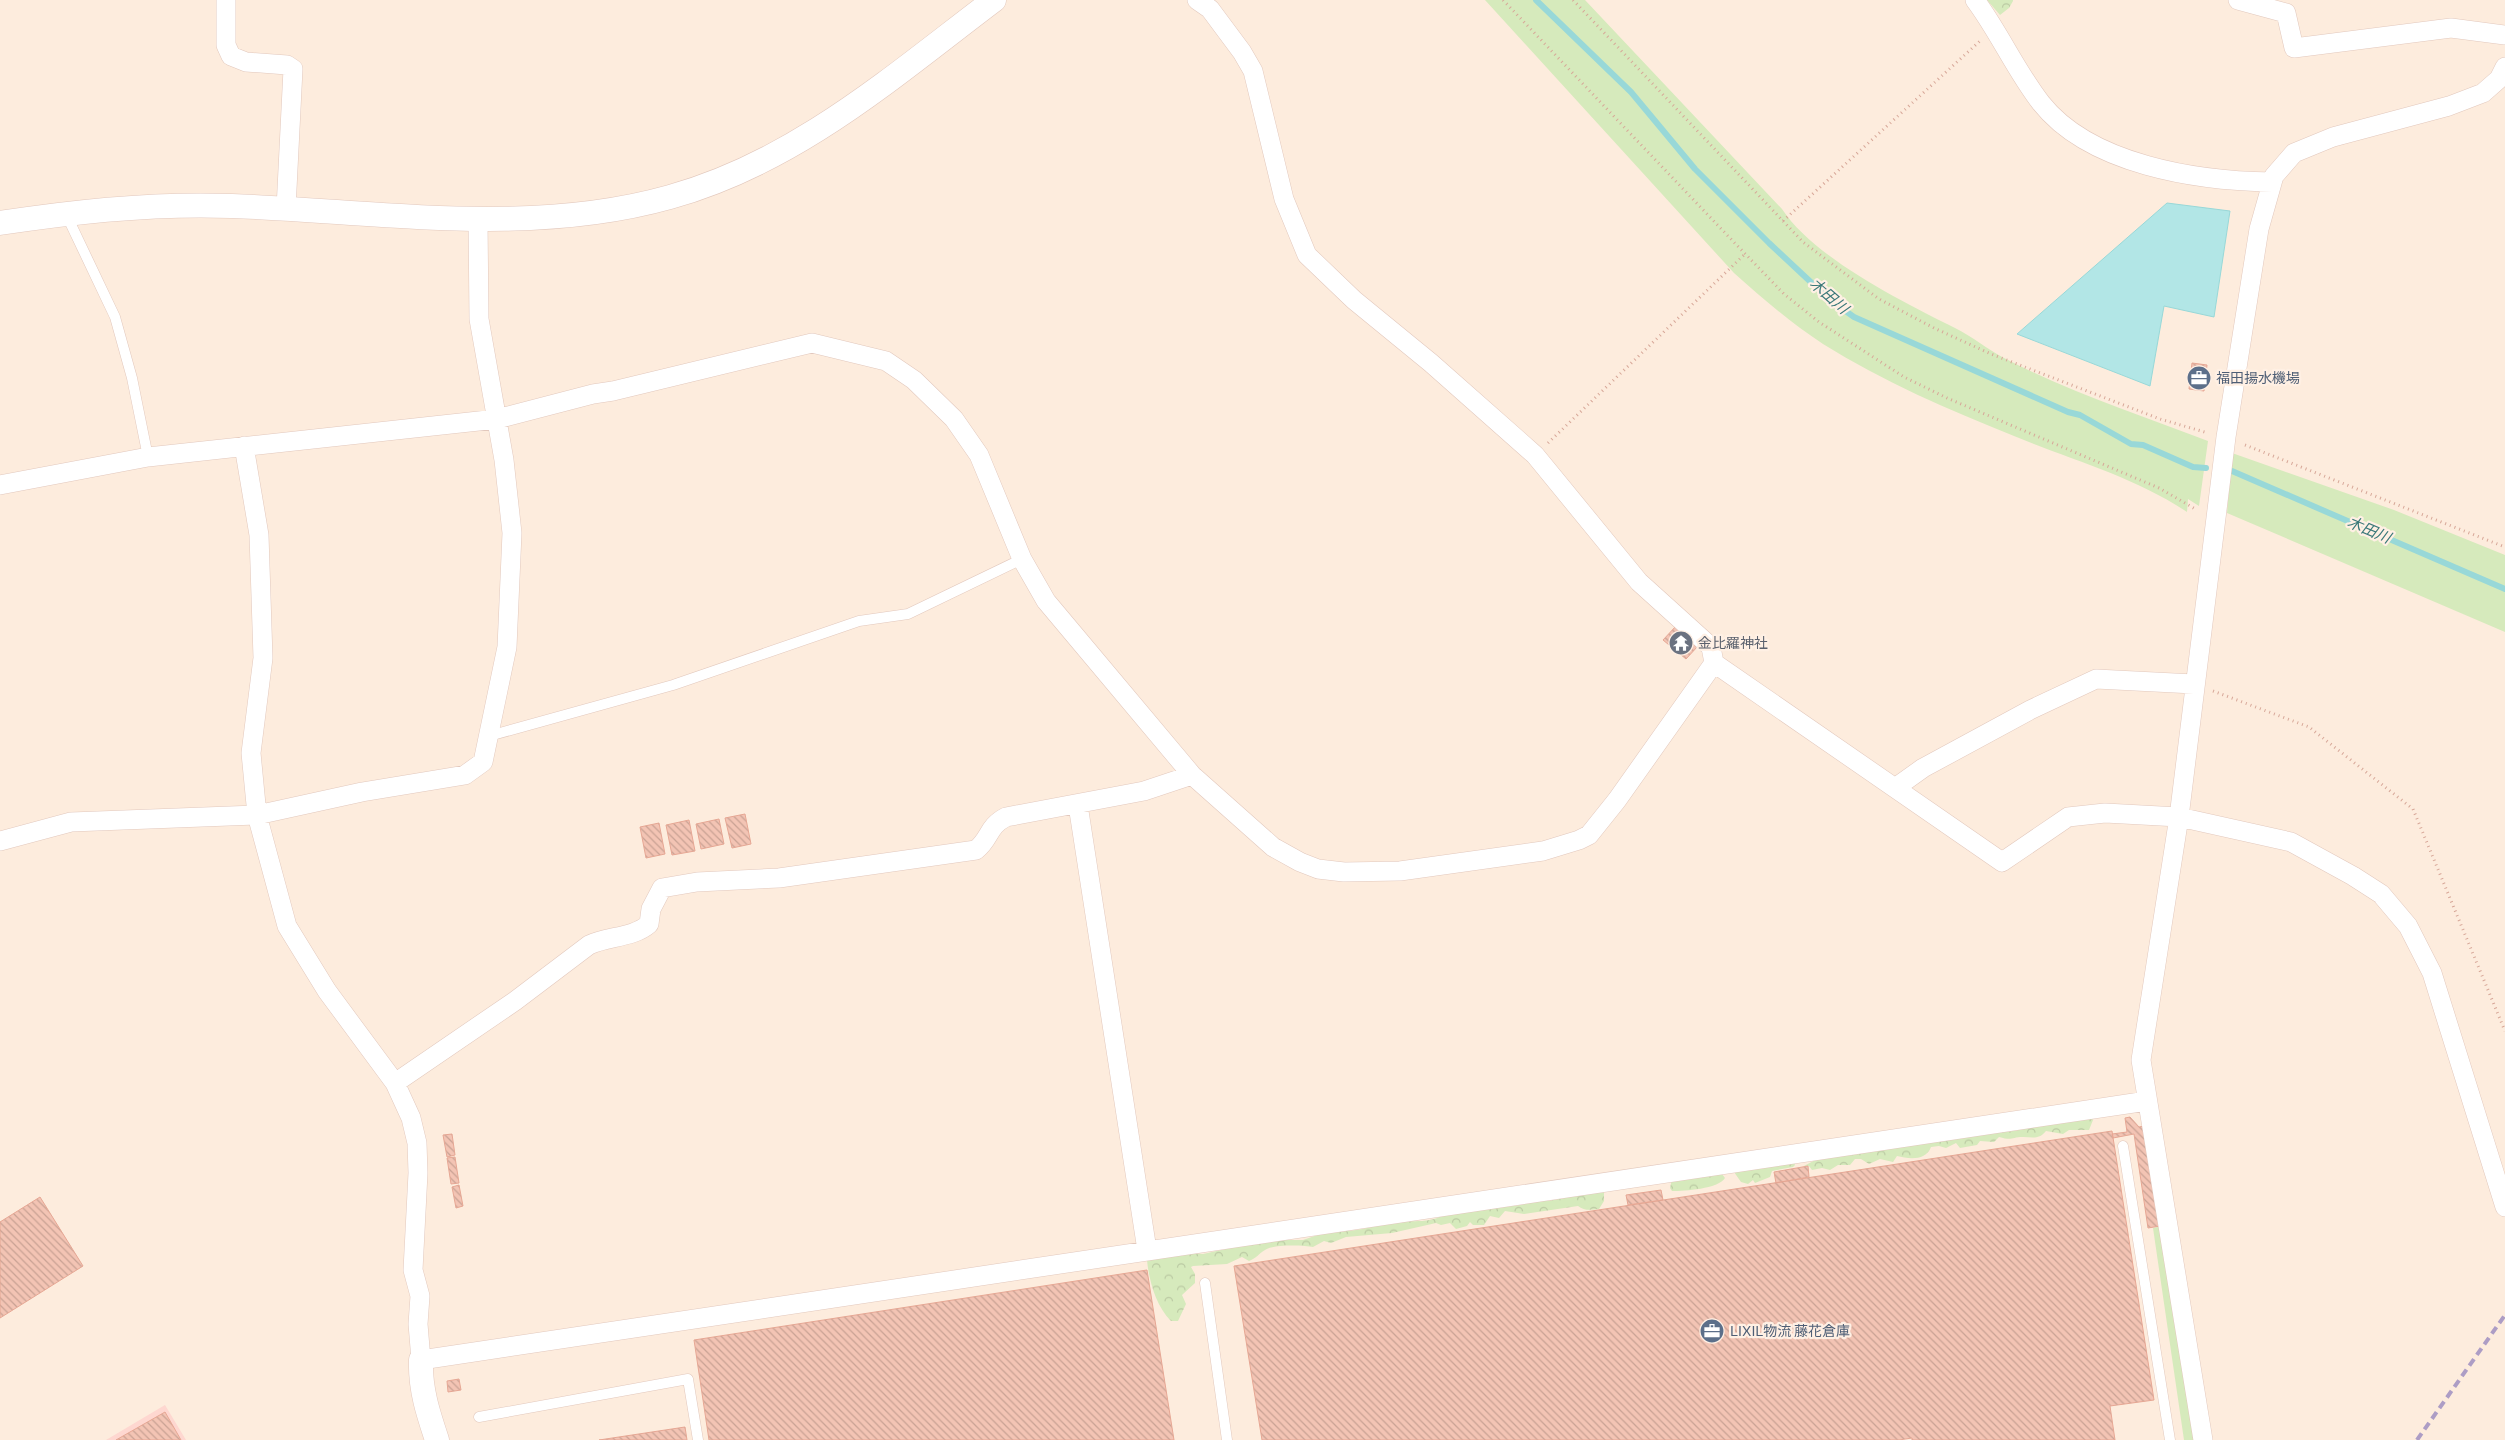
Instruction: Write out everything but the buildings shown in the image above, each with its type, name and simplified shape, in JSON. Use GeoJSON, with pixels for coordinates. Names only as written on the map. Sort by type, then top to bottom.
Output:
{"type":"FeatureCollection","features":[{"type":"Feature","properties":{"kind":"street"},"geometry":{"type":"LineString","coordinates":[[226,0],[226,45],[231,56],[246,62],[287,65],[293,69],[286,208]]}},
{"type":"Feature","properties":{"kind":"street"},"geometry":{"type":"LineString","coordinates":[[0,223],[66,214],[159,205],[286,208],[478,219],[572,215],[624,207],[670,197],[723,178],[770,158],[815,133],[850,109],[994,0]]}},
{"type":"Feature","properties":{"kind":"street"},"geometry":{"type":"LineString","coordinates":[[1197,0],[1210,9],[1242,52],[1253,72],[1284,199],[1306,255],[1354,300],[1431,363],[1535,455],[1639,582],[1711,647],[1714,662],[2002,862],[2068,817],[2105,813],[2179,817],[2291,842],[2381,894],[2408,926],[2432,972],[2505,1207]]}},
{"type":"Feature","properties":{"kind":"street"},"geometry":{"type":"LineString","coordinates":[[1975,0],[2042,104],[2060,123],[2098,148],[2129,159],[2184,173],[2213,178],[2272,182]]}},
{"type":"Feature","properties":{"kind":"street"},"geometry":{"type":"LineString","coordinates":[[2238,0],[2286,13],[2294,48],[2451,28],[2505,35]]}},
{"type":"Feature","properties":{"kind":"street"},"geometry":{"type":"LineString","coordinates":[[2203,1440],[2141,1060],[2179,817],[2226,437],[2258,229],[2272,182],[2284,163],[2294,153],[2312,144],[2449,106],[2483,93],[2499,79],[2505,67]]}},
{"type":"Feature","properties":{"kind":"street"},"geometry":{"type":"LineString","coordinates":[[0,841],[71,822],[257,815],[362,792],[465,774],[483,762],[507,647],[511,543],[504,460],[479,319],[478,219]]}},
{"type":"Feature","properties":{"kind":"street"},"geometry":{"type":"LineString","coordinates":[[0,485],[148,457],[497,419],[593,394],[613,391],[812,343],[886,361],[914,380],[954,419],[979,455],[1022,559],[1046,601],[1192,775],[1273,847],[1300,862],[1318,869],[1344,872],[1400,871],[1543,852],[1572,843],[1589,835],[1617,800],[1714,662]]}},
{"type":"Feature","properties":{"kind":"street"},"geometry":{"type":"LineString","coordinates":[[244,446],[260,545],[263,658],[251,753],[257,815],[287,926],[328,991],[395,1083],[411,1118],[416,1143],[418,1214],[414,1241],[413,1270],[420,1296],[418,1324],[421,1360],[420,1381],[423,1399],[437,1440]]}},
{"type":"Feature","properties":{"kind":"street"},"geometry":{"type":"LineString","coordinates":[[1895,788],[1923,768],[2030,710],[2096,679],[2194,684]]}},
{"type":"Feature","properties":{"kind":"street"},"geometry":{"type":"LineString","coordinates":[[395,1083],[515,1001],[589,945],[600,940],[643,929],[649,924],[651,909],[662,888],[697,882],[779,878],[976,850],[985,843],[995,823],[1006,817],[1078,805],[1144,791],[1192,775]]}},
{"type":"Feature","properties":{"kind":"street"},"geometry":{"type":"LineString","coordinates":[[1078,805],[1147,1250]]}},
{"type":"Feature","properties":{"kind":"street"},"geometry":{"type":"LineString","coordinates":[[421,1360],[1147,1250],[1645,1178],[2148,1101]]}},
{"type":"Feature","properties":{"kind":"lane"},"geometry":{"type":"LineString","coordinates":[[66,214],[115,317],[132,378],[148,457]]}},
{"type":"Feature","properties":{"kind":"lane"},"geometry":{"type":"LineString","coordinates":[[489,736],[673,685],[859,621],[908,614],[1022,559]]}},
{"type":"Feature","properties":{"kind":"lane"},"geometry":{"type":"LineString","coordinates":[[2123,1146],[2170,1440]]}},
{"type":"Feature","properties":{"kind":"lane"},"geometry":{"type":"LineString","coordinates":[[1205,1283],[1226,1440]]}},
{"type":"Feature","properties":{"kind":"lane"},"geometry":{"type":"LineString","coordinates":[[479,1417],[688,1379],[698,1440]]}},
{"type":"Feature","properties":{"kind":"path"},"geometry":{"type":"LineString","coordinates":[[1503,0],[1784,294],[1819,322],[1904,377],[1955,402],[2159,488],[2215,519]]}},
{"type":"Feature","properties":{"kind":"path"},"geometry":{"type":"LineString","coordinates":[[1573,0],[1783,221],[1821,257],[1879,299],[1934,328],[1992,354],[2160,419],[2226,437],[2505,547]]}},
{"type":"Feature","properties":{"kind":"path"},"geometry":{"type":"LineString","coordinates":[[1783,221],[1994,29]]}},
{"type":"Feature","properties":{"kind":"path"},"geometry":{"type":"LineString","coordinates":[[1535,455],[1745,254]]}},
{"type":"Feature","properties":{"kind":"path"},"geometry":{"type":"LineString","coordinates":[[2194,684],[2309,727],[2413,809],[2505,1031]]}},
{"type":"Feature","properties":{"kind":"shaded area"},"geometry":{"type":"Polygon","coordinates":[[[165,1405],[186,1440],[106,1440],[165,1405]]]}},
{"type":"Feature","properties":{"kind":"green space"},"geometry":{"type":"Polygon","coordinates":[[[1485,0],[1585,0],[1782,209],[1796,227],[1815,245],[1837,261],[1886,292],[2029,370],[2054,382],[2208,441],[2199,506],[2188,499],[2187,512],[2125,479],[2014,436],[1941,405],[1892,383],[1845,358],[1811,336],[1734,273],[1485,0]]]}},
{"type":"Feature","properties":{"kind":"green space"},"geometry":{"type":"Polygon","coordinates":[[[1987,0],[2013,1],[2009,8],[2000,15],[1987,0]]]}},
{"type":"Feature","properties":{"kind":"green space"},"geometry":{"type":"Polygon","coordinates":[[[2232,453],[2394,510],[2505,555],[2505,632],[2227,513],[2232,453]]]}},
{"type":"Feature","properties":{"kind":"green space"},"geometry":{"type":"Polygon","coordinates":[[[2090,1116],[2093,1120],[2089,1130],[2069,1130],[2063,1134],[2046,1131],[2041,1136],[2010,1139],[1999,1137],[1994,1142],[1980,1141],[1977,1145],[1960,1148],[1956,1143],[1946,1148],[1939,1146],[1931,1147],[1929,1152],[1917,1158],[1897,1156],[1893,1162],[1880,1159],[1869,1164],[1861,1159],[1855,1159],[1850,1165],[1838,1165],[1830,1170],[1822,1168],[1812,1170],[1809,1166],[1804,1166],[1819,1158],[1991,1130],[2012,1131],[2023,1129],[2032,1124],[2090,1116]]]}},
{"type":"Feature","properties":{"kind":"green space"},"geometry":{"type":"Polygon","coordinates":[[[1794,1162],[1795,1165],[1793,1167],[1772,1171],[1770,1177],[1755,1183],[1753,1180],[1748,1184],[1741,1182],[1734,1172],[1757,1167],[1794,1162]]]}},
{"type":"Feature","properties":{"kind":"green space"},"geometry":{"type":"Polygon","coordinates":[[[1722,1174],[1725,1178],[1721,1182],[1709,1187],[1678,1191],[1672,1191],[1670,1188],[1672,1179],[1722,1174]]]}},
{"type":"Feature","properties":{"kind":"green space"},"geometry":{"type":"Polygon","coordinates":[[[1604,1191],[1604,1201],[1599,1209],[1590,1210],[1578,1206],[1524,1214],[1505,1211],[1499,1218],[1490,1216],[1484,1225],[1473,1225],[1470,1222],[1467,1226],[1456,1229],[1450,1223],[1441,1225],[1436,1223],[1392,1233],[1346,1237],[1331,1243],[1324,1241],[1313,1247],[1296,1245],[1269,1248],[1249,1261],[1242,1257],[1227,1264],[1193,1266],[1191,1267],[1195,1274],[1195,1283],[1182,1295],[1186,1304],[1178,1321],[1171,1321],[1157,1301],[1148,1268],[1147,1260],[1182,1252],[1203,1254],[1266,1240],[1303,1240],[1329,1231],[1357,1230],[1383,1222],[1429,1220],[1443,1215],[1604,1191]]]}},
{"type":"Feature","properties":{"kind":"green space"},"geometry":{"type":"Polygon","coordinates":[[[2162,1226],[2195,1440],[2184,1440],[2153,1228],[2162,1226]]]}},
{"type":"Feature","properties":{"kind":"water"},"geometry":{"type":"Polygon","coordinates":[[[2167,203],[2230,211],[2214,317],[2164,306],[2150,386],[2017,334],[2167,203]]]}},
{"type":"Feature","properties":{"kind":"waterway","name":"木田川"},"geometry":{"type":"LineString","coordinates":[[1536,0],[1631,92],[1695,169],[1769,243],[1830,300],[1854,317],[2068,412],[2080,415],[2131,444],[2143,445],[2193,467],[2206,468]]}},
{"type":"Feature","properties":{"kind":"waterway","name":"木田川"},"geometry":{"type":"LineString","coordinates":[[2232,471],[2505,589]]}},
{"type":"Feature","properties":{"kind":"railway"},"geometry":{"type":"LineString","coordinates":[[2417,1440],[2505,1315]]}},
{"type":"Feature","properties":{"kind":"place","name":"福田揚水機場"},"geometry":{"type":"Point","coordinates":[2199,378]}},
{"type":"Feature","properties":{"kind":"place","name":"金比羅神社"},"geometry":{"type":"Point","coordinates":[1681,643]}},
{"type":"Feature","properties":{"kind":"place","name":"LIXIL物流 藤花倉庫"},"geometry":{"type":"Point","coordinates":[1712,1331]}}]}
